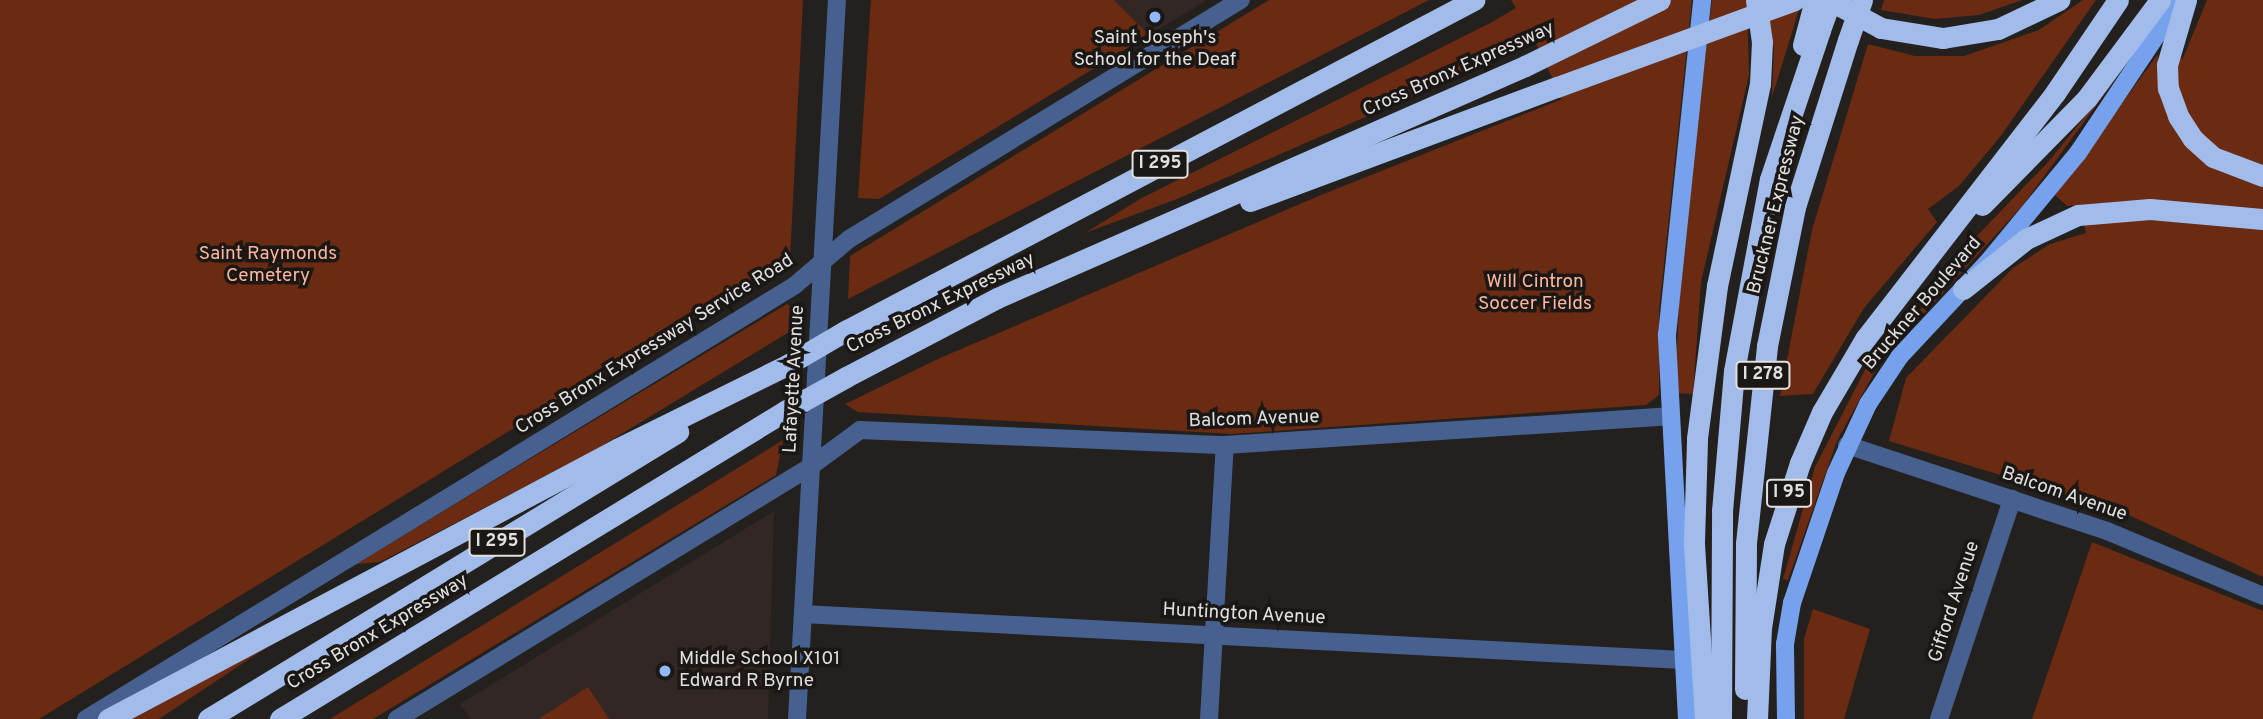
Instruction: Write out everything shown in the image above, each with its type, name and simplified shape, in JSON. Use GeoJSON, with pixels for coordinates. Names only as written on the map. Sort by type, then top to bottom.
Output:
{"type":"FeatureCollection","features":[{"type":"Feature","properties":{"kind":"highway","name":"Cross Bronx Expressway"},"geometry":{"type":"LineString","coordinates":[[208,719],[847,330],[1474,0]]}},
{"type":"Feature","properties":{"kind":"highway","name":"Cross Bronx Expressway"},"geometry":{"type":"LineString","coordinates":[[286,716],[785,411],[846,377],[1044,277],[1544,58],[1660,0]]}},
{"type":"Feature","properties":{"kind":"highway"},"geometry":{"type":"LineString","coordinates":[[1705,719],[1694,542],[1696,457],[1713,308],[1760,84],[1762,42],[1756,0]]}},
{"type":"Feature","properties":{"kind":"highway"},"geometry":{"type":"LineString","coordinates":[[1044,277],[1795,0]]}},
{"type":"Feature","properties":{"kind":"highway"},"geometry":{"type":"LineString","coordinates":[[1814,28],[1815,0]]}},
{"type":"Feature","properties":{"kind":"highway"},"geometry":{"type":"LineString","coordinates":[[1830,0],[1881,28],[1943,38],[2011,25],[2059,0]]}},
{"type":"Feature","properties":{"kind":"highway","name":"Bruckner Expressway"},"geometry":{"type":"LineString","coordinates":[[1721,719],[1720,581],[1727,426],[1742,317],[1770,179],[1814,28],[1830,0]]}},
{"type":"Feature","properties":{"kind":"highway","name":"Bruckner Expressway"},"geometry":{"type":"LineString","coordinates":[[1748,719],[1745,562],[1763,374],[1791,225],[1847,40],[1862,0]]}},
{"type":"Feature","properties":{"kind":"highway","name":"I 95"},"geometry":{"type":"LineString","coordinates":[[1757,719],[1764,599],[1787,499],[1836,386],[1899,293],[2055,93],[2118,0]]}},
{"type":"Feature","properties":{"kind":"highway"},"geometry":{"type":"LineString","coordinates":[[1899,293],[2087,98],[2160,0]]}},
{"type":"Feature","properties":{"kind":"highway"},"geometry":{"type":"LineString","coordinates":[[2186,0],[2166,65],[2168,88],[2178,116],[2193,139],[2213,157],[2263,176]]}},
{"type":"Feature","properties":{"kind":"highway"},"geometry":{"type":"LineString","coordinates":[[1963,289],[2026,239],[2078,215],[2150,209],[2263,219]]}},
{"type":"Feature","properties":{"kind":"highway"},"geometry":{"type":"LineString","coordinates":[[108,719],[617,449],[787,365]]}},
{"type":"Feature","properties":{"kind":"main road"},"geometry":{"type":"LineString","coordinates":[[1686,719],[1669,416],[1668,295],[1702,0]]}},
{"type":"Feature","properties":{"kind":"main road","name":"Bruckner Boulevard"},"geometry":{"type":"LineString","coordinates":[[1786,719],[1789,618],[1847,445],[1891,368],[1963,289],[2091,135],[2180,0]]}},
{"type":"Feature","properties":{"kind":"street","name":"Lafayette Avenue"},"geometry":{"type":"LineString","coordinates":[[797,719],[837,0]]}},
{"type":"Feature","properties":{"kind":"street","name":"Cross Bronx Expressway Service Road"},"geometry":{"type":"LineString","coordinates":[[86,719],[782,293],[849,239],[1241,0]]}},
{"type":"Feature","properties":{"kind":"street","name":"Balcom Avenue"},"geometry":{"type":"LineString","coordinates":[[811,466],[855,433],[872,428],[1225,445],[1669,416]]}},
{"type":"Feature","properties":{"kind":"street"},"geometry":{"type":"LineString","coordinates":[[1209,719],[1225,445]]}},
{"type":"Feature","properties":{"kind":"street","name":"Balcom Avenue"},"geometry":{"type":"LineString","coordinates":[[1847,445],[2107,531],[2263,596]]}},
{"type":"Feature","properties":{"kind":"street"},"geometry":{"type":"LineString","coordinates":[[397,719],[811,466]]}},
{"type":"Feature","properties":{"kind":"street","name":"Gifford Avenue"},"geometry":{"type":"LineString","coordinates":[[1939,719],[2012,499]]}},
{"type":"Feature","properties":{"kind":"street","name":"Huntington Avenue"},"geometry":{"type":"LineString","coordinates":[[803,614],[1683,660]]}},
{"type":"Feature","properties":{"kind":"shaded area","name":"Saint Joseph's School for the Deaf"},"geometry":{"type":"Polygon","coordinates":[[[1114,0],[1207,0],[1149,35],[1114,0]]]}},
{"type":"Feature","properties":{"kind":"shaded area"},"geometry":{"type":"Polygon","coordinates":[[[774,511],[768,719],[471,719],[460,704],[774,511]]]}},
{"type":"Feature","properties":{"kind":"green space","name":"Saint Raymonds Cemetery"},"geometry":{"type":"Polygon","coordinates":[[[0,0],[803,0],[790,259],[39,719],[0,719],[0,0]]]}},
{"type":"Feature","properties":{"kind":"green space"},"geometry":{"type":"Polygon","coordinates":[[[871,0],[1114,0],[1149,35],[879,199],[858,198],[871,0]]]}},
{"type":"Feature","properties":{"kind":"green space"},"geometry":{"type":"Polygon","coordinates":[[[1269,0],[1429,0],[848,299],[850,256],[1269,0]]]}},
{"type":"Feature","properties":{"kind":"green space","name":"Will Cintron Soccer Fields"},"geometry":{"type":"Polygon","coordinates":[[[1511,0],[1692,0],[1659,311],[1659,395],[1646,405],[1232,434],[858,412],[845,404],[940,358],[1321,195],[1562,99],[1536,43],[1177,199],[1085,233],[1140,199],[1492,22],[1516,8],[1511,0]]]}},
{"type":"Feature","properties":{"kind":"green space"},"geometry":{"type":"Polygon","coordinates":[[[1712,0],[1747,0],[1749,75],[1701,282],[1693,394],[1675,393],[1681,259],[1712,0]]]}},
{"type":"Feature","properties":{"kind":"green space"},"geometry":{"type":"Polygon","coordinates":[[[1766,0],[1802,0],[1772,97],[1774,48],[1766,0]]]}},
{"type":"Feature","properties":{"kind":"green space"},"geometry":{"type":"Polygon","coordinates":[[[1884,0],[2022,0],[1979,15],[1935,19],[1881,10],[1884,0]]]}},
{"type":"Feature","properties":{"kind":"green space"},"geometry":{"type":"Polygon","coordinates":[[[2083,0],[2096,0],[2000,137],[1959,186],[1928,209],[1937,222],[1864,308],[1813,394],[1780,396],[1812,230],[1868,44],[1915,56],[1964,56],[2039,30],[2083,0]]]}},
{"type":"Feature","properties":{"kind":"green space"},"geometry":{"type":"Polygon","coordinates":[[[2207,0],[2263,0],[2263,167],[2209,144],[2182,107],[2173,62],[2183,58],[2207,0]]]}},
{"type":"Feature","properties":{"kind":"green space"},"geometry":{"type":"Polygon","coordinates":[[[2158,54],[2158,72],[2216,169],[2263,185],[2263,212],[2128,201],[2067,206],[2055,195],[2158,54]]]}},
{"type":"Feature","properties":{"kind":"green space"},"geometry":{"type":"Polygon","coordinates":[[[2120,73],[2023,205],[1880,362],[1837,441],[1788,580],[1783,579],[1815,467],[1868,364],[1923,292],[2049,161],[2120,73]]]}},
{"type":"Feature","properties":{"kind":"green space"},"geometry":{"type":"Polygon","coordinates":[[[2118,218],[2263,226],[2263,577],[2122,512],[1889,441],[1906,378],[2013,268],[2050,244],[2086,233],[2084,224],[2118,218]]]}},
{"type":"Feature","properties":{"kind":"green space"},"geometry":{"type":"Polygon","coordinates":[[[787,304],[791,307],[789,332],[590,453],[380,562],[356,564],[787,304]]]}},
{"type":"Feature","properties":{"kind":"green space"},"geometry":{"type":"Polygon","coordinates":[[[783,440],[776,475],[373,719],[330,719],[783,440]]]}},
{"type":"Feature","properties":{"kind":"green space"},"geometry":{"type":"Polygon","coordinates":[[[2092,542],[2263,611],[2263,719],[2032,719],[2092,542]]]}},
{"type":"Feature","properties":{"kind":"green space"},"geometry":{"type":"Polygon","coordinates":[[[1813,609],[1870,629],[1844,719],[1804,719],[1804,639],[1813,609]]]}},
{"type":"Feature","properties":{"kind":"green space"},"geometry":{"type":"Polygon","coordinates":[[[278,640],[159,719],[128,719],[278,640]]]}},
{"type":"Feature","properties":{"kind":"green space"},"geometry":{"type":"Polygon","coordinates":[[[588,687],[609,719],[540,718],[588,687]]]}},
{"type":"Feature","properties":{"kind":"place","name":"Saint Joseph's School for the Deaf"},"geometry":{"type":"Point","coordinates":[1155,17]}},
{"type":"Feature","properties":{"kind":"place","name":"Middle School X101 Edward R Byrne"},"geometry":{"type":"Point","coordinates":[665,671]}}]}
